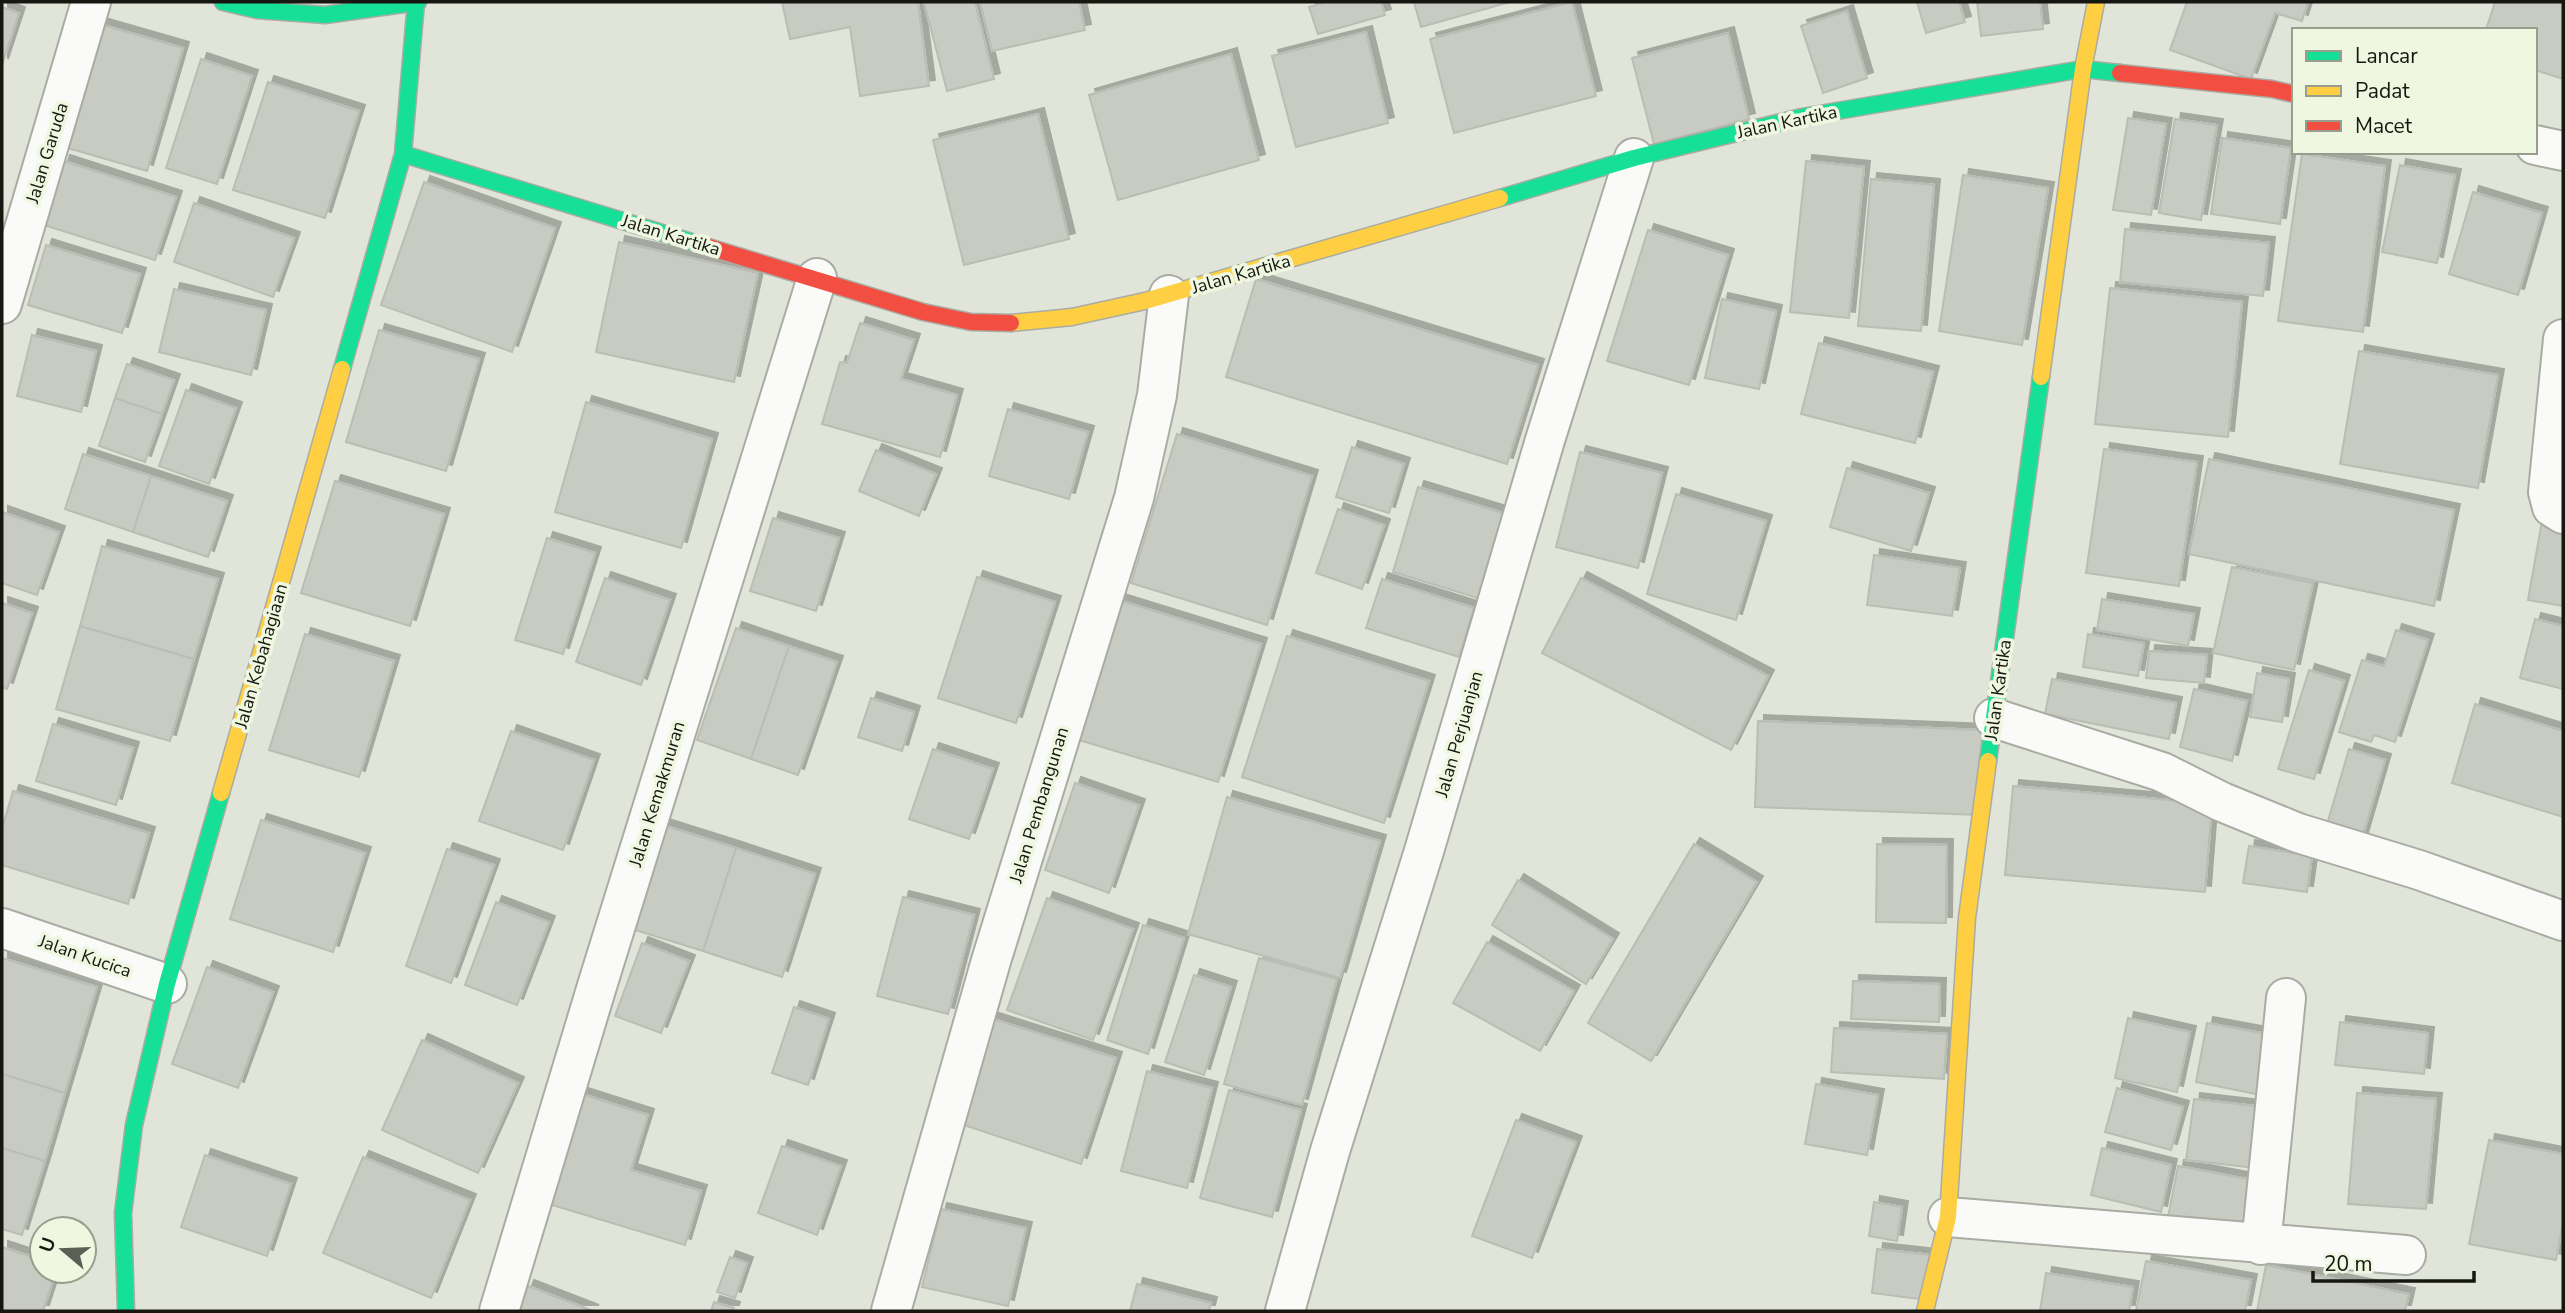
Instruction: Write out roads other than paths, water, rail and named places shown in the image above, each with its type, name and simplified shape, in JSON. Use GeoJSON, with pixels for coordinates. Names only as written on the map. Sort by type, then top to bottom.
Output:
{"type":"FeatureCollection","features":[{"type":"Feature","properties":{"kind":"street","name":"Jalan Garuda"},"geometry":{"type":"LineString","coordinates":[[2,304],[91,2]]}},
{"type":"Feature","properties":{"kind":"street"},"geometry":{"type":"LineString","coordinates":[[223,2],[257,10],[417,2]]}},
{"type":"Feature","properties":{"kind":"street","name":"Jalan Kebahagiaan"},"geometry":{"type":"LineString","coordinates":[[126,1311],[123,1213],[134,1125],[167,984],[403,154],[417,2]]}},
{"type":"Feature","properties":{"kind":"street","name":"Jalan Kartika"},"geometry":{"type":"LineString","coordinates":[[1925,1311],[1948,1217],[1967,918],[2083,69],[2096,2]]}},
{"type":"Feature","properties":{"kind":"street"},"geometry":{"type":"LineString","coordinates":[[2083,69],[2272,89],[2292,94]]}},
{"type":"Feature","properties":{"kind":"street","name":"Jalan Kartika"},"geometry":{"type":"LineString","coordinates":[[403,154],[923,312],[968,322],[1002,324],[1054,321],[1102,313],[1634,158],[1802,117],[2083,69]]}},
{"type":"Feature","properties":{"kind":"street"},"geometry":{"type":"LineString","coordinates":[[2537,145],[2563,151]]}},
{"type":"Feature","properties":{"kind":"street","name":"Jalan Perjuanjan"},"geometry":{"type":"LineString","coordinates":[[1285,1311],[1330,1151],[1424,852],[1545,440],[1634,158]]}},
{"type":"Feature","properties":{"kind":"street","name":"Jalan Kemakmuran"},"geometry":{"type":"LineString","coordinates":[[499,1311],[817,278]]}},
{"type":"Feature","properties":{"kind":"street","name":"Jalan Pembangunan"},"geometry":{"type":"LineString","coordinates":[[891,1311],[991,961],[1134,498],[1157,395],[1169,295]]}},
{"type":"Feature","properties":{"kind":"street"},"geometry":{"type":"LineString","coordinates":[[2563,340],[2548,492],[2552,507],[2563,514]]}},
{"type":"Feature","properties":{"kind":"street"},"geometry":{"type":"LineString","coordinates":[[1994,718],[2162,772],[2222,802],[2298,833],[2419,870],[2563,921]]}},
{"type":"Feature","properties":{"kind":"street","name":"Jalan Kucica"},"geometry":{"type":"LineString","coordinates":[[2,928],[167,984]]}},
{"type":"Feature","properties":{"kind":"street"},"geometry":{"type":"LineString","coordinates":[[2261,1245],[2286,998]]}},
{"type":"Feature","properties":{"kind":"street"},"geometry":{"type":"LineString","coordinates":[[1948,1217],[2406,1255]]}}]}
